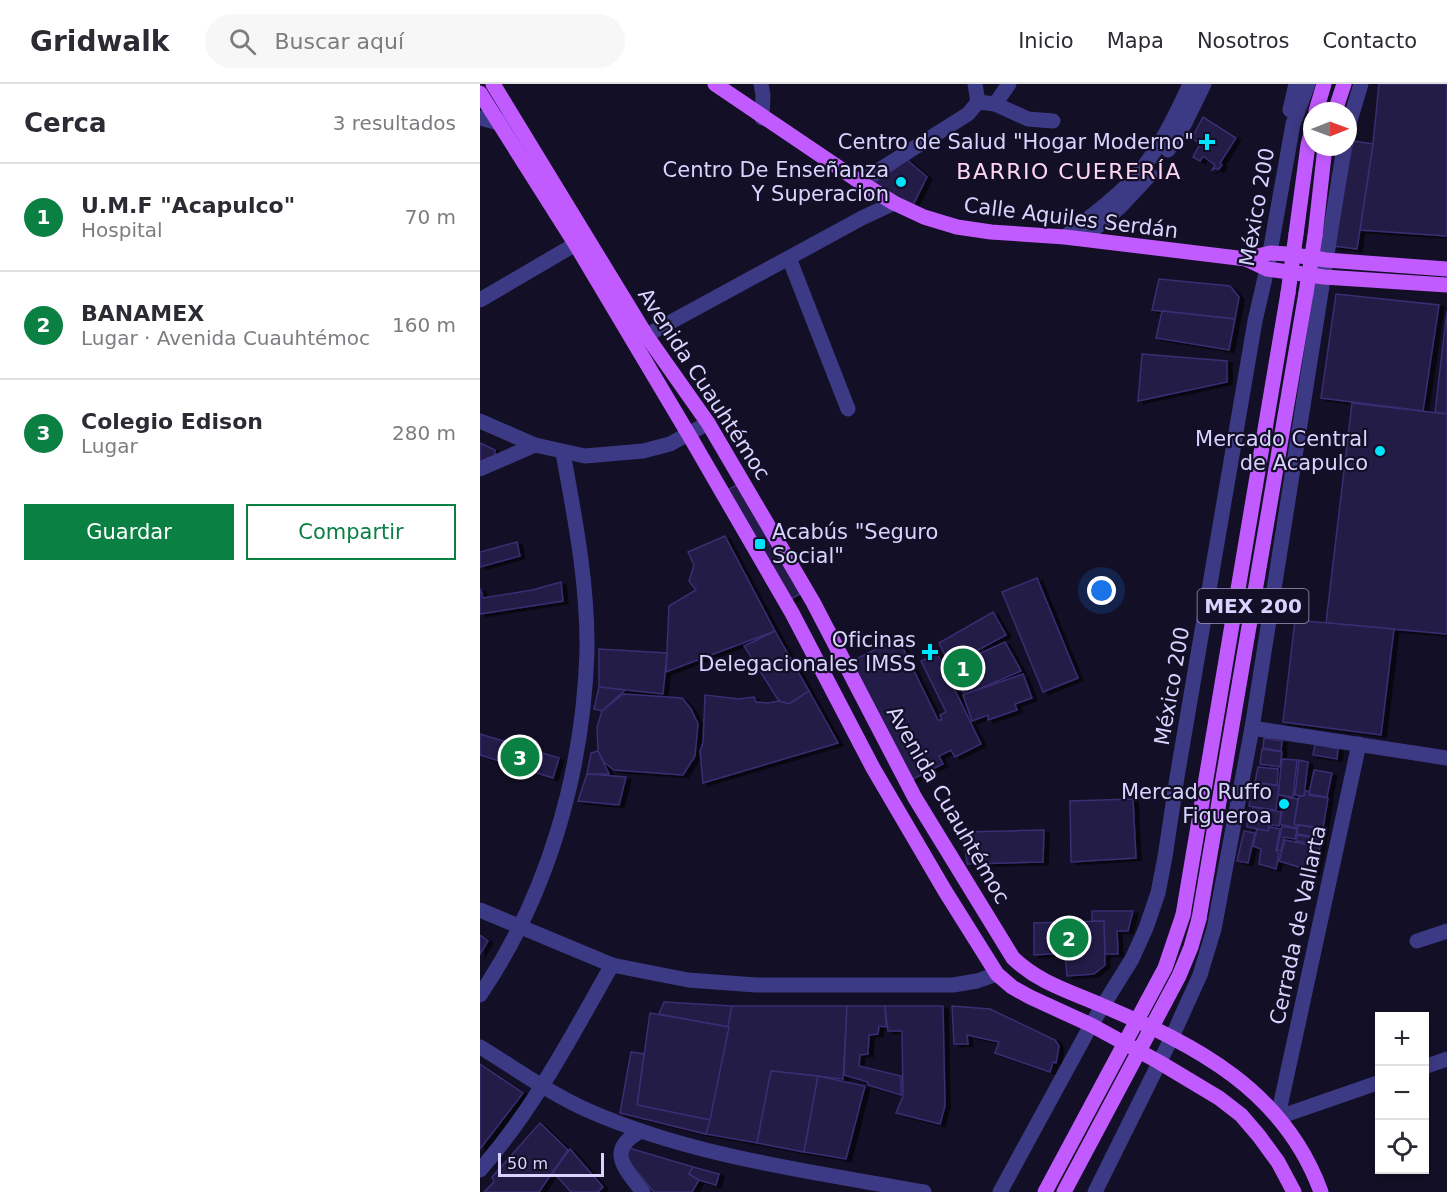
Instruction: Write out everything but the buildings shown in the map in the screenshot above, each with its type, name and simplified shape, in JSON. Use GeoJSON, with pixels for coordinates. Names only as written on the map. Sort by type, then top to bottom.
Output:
{"type":"FeatureCollection","features":[{"type":"Feature","properties":{"kind":"main road","name":"Avenida Cuauhtémoc"},"geometry":{"type":"LineString","coordinates":[[493,84],[506,120],[640,338],[689,435],[792,613],[873,768],[997,974],[1012,987],[1091,1025],[1219,1098],[1241,1115],[1278,1162],[1294,1192]]}},
{"type":"Feature","properties":{"kind":"main road","name":"Calle Aquiles Serdán"},"geometry":{"type":"LineString","coordinates":[[715,84],[762,118],[894,203],[924,217],[957,227],[991,232],[1065,237],[1246,259],[1267,269],[1324,277],[1447,285]]}},
{"type":"Feature","properties":{"kind":"main road"},"geometry":{"type":"LineString","coordinates":[[1319,102],[1324,84]]}},
{"type":"Feature","properties":{"kind":"main road"},"geometry":{"type":"LineString","coordinates":[[1338,102],[1344,84]]}},
{"type":"Feature","properties":{"kind":"main road","name":"Avenida Cuauhtémoc"},"geometry":{"type":"LineString","coordinates":[[480,93],[506,120]]}},
{"type":"Feature","properties":{"kind":"main road","name":"MEX 200"},"geometry":{"type":"LineString","coordinates":[[1046,1192],[1165,968],[1183,915],[1288,293],[1307,156]]}},
{"type":"Feature","properties":{"kind":"main road","name":"MEX 200"},"geometry":{"type":"LineString","coordinates":[[1064,1192],[1179,976],[1199,919],[1306,293],[1324,156]]}},
{"type":"Feature","properties":{"kind":"main road","name":"Calle Aquiles Serdán"},"geometry":{"type":"LineString","coordinates":[[1246,259],[1270,254],[1447,268]]}},
{"type":"Feature","properties":{"kind":"main road","name":"Avenida Cuauhtémoc"},"geometry":{"type":"LineString","coordinates":[[640,338],[708,423],[813,602],[915,798],[1013,958],[1041,980],[1172,1037],[1231,1074],[1257,1094],[1279,1116],[1300,1147],[1321,1192]]}},
{"type":"Feature","properties":{"kind":"street"},"geometry":{"type":"LineString","coordinates":[[860,182],[968,114],[978,102],[975,84]]}},
{"type":"Feature","properties":{"kind":"street"},"geometry":{"type":"LineString","coordinates":[[995,104],[1009,84]]}},
{"type":"Feature","properties":{"kind":"street"},"geometry":{"type":"LineString","coordinates":[[1065,237],[1134,178],[1155,152],[1191,84]]}},
{"type":"Feature","properties":{"kind":"street"},"geometry":{"type":"LineString","coordinates":[[1083,239],[1129,199],[1164,157],[1185,123],[1204,84]]}},
{"type":"Feature","properties":{"kind":"street"},"geometry":{"type":"LineString","coordinates":[[1293,124],[1289,107],[1296,84]]}},
{"type":"Feature","properties":{"kind":"street","name":"México 200"},"geometry":{"type":"LineString","coordinates":[[1000,1192],[1102,1005],[1132,959],[1158,893],[1166,857],[1181,754],[1255,321],[1270,254],[1293,124],[1308,84]]}},
{"type":"Feature","properties":{"kind":"street"},"geometry":{"type":"LineString","coordinates":[[1356,102],[1361,84]]}},
{"type":"Feature","properties":{"kind":"street"},"geometry":{"type":"LineString","coordinates":[[762,118],[766,88]]}},
{"type":"Feature","properties":{"kind":"street"},"geometry":{"type":"LineString","coordinates":[[978,102],[995,104],[1028,119],[1053,121]]}},
{"type":"Feature","properties":{"kind":"street"},"geometry":{"type":"LineString","coordinates":[[480,118],[506,120]]}},
{"type":"Feature","properties":{"kind":"street"},"geometry":{"type":"LineString","coordinates":[[1095,1192],[1172,1037],[1200,975],[1214,929],[1252,728],[1343,156]]}},
{"type":"Feature","properties":{"kind":"street"},"geometry":{"type":"LineString","coordinates":[[640,338],[894,203]]}},
{"type":"Feature","properties":{"kind":"street"},"geometry":{"type":"LineString","coordinates":[[482,294],[581,241]]}},
{"type":"Feature","properties":{"kind":"street"},"geometry":{"type":"LineString","coordinates":[[789,258],[848,410]]}},
{"type":"Feature","properties":{"kind":"street"},"geometry":{"type":"LineString","coordinates":[[480,421],[535,446],[585,456],[642,451],[670,444],[708,423]]}},
{"type":"Feature","properties":{"kind":"street"},"geometry":{"type":"LineString","coordinates":[[480,469],[535,446]]}},
{"type":"Feature","properties":{"kind":"street"},"geometry":{"type":"LineString","coordinates":[[480,996],[521,926],[551,852],[571,786],[582,719],[587,651],[584,587],[576,522],[563,453]]}},
{"type":"Feature","properties":{"kind":"street"},"geometry":{"type":"LineString","coordinates":[[1252,728],[1359,744],[1446,761]]}},
{"type":"Feature","properties":{"kind":"street","name":"Cerrada de Vallarta"},"geometry":{"type":"LineString","coordinates":[[1279,1116],[1359,744]]}},
{"type":"Feature","properties":{"kind":"street"},"geometry":{"type":"LineString","coordinates":[[480,910],[612,965],[688,980],[756,985],[953,985],[997,974]]}},
{"type":"Feature","properties":{"kind":"street"},"geometry":{"type":"LineString","coordinates":[[1417,941],[1447,931]]}},
{"type":"Feature","properties":{"kind":"street"},"geometry":{"type":"LineString","coordinates":[[480,1170],[543,1085],[612,965]]}},
{"type":"Feature","properties":{"kind":"street"},"geometry":{"type":"LineString","coordinates":[[480,1047],[585,1109],[641,1131],[708,1152],[924,1192]]}},
{"type":"Feature","properties":{"kind":"street"},"geometry":{"type":"LineString","coordinates":[[1428,1066],[1447,1059]]}},
{"type":"Feature","properties":{"kind":"street"},"geometry":{"type":"LineString","coordinates":[[1279,1116],[1375,1084]]}},
{"type":"Feature","properties":{"kind":"street"},"geometry":{"type":"LineString","coordinates":[[641,1131],[622,1145],[621,1156],[624,1167],[643,1192]]}},
{"type":"Feature","properties":{"kind":"place","name":"Centro de Salud \"Hogar Moderno\""},"geometry":{"type":"Point","coordinates":[1207,142]}},
{"type":"Feature","properties":{"kind":"place","name":"Centro De Enseñanza Y Superacion"},"geometry":{"type":"Point","coordinates":[901,182]}},
{"type":"Feature","properties":{"kind":"place","name":"Mercado Central de Acapulco"},"geometry":{"type":"Point","coordinates":[1380,451]}},
{"type":"Feature","properties":{"kind":"place","name":"Acabús \"Seguro Social\""},"geometry":{"type":"Point","coordinates":[760,544]}},
{"type":"Feature","properties":{"kind":"place","name":"Oficinas Delegacionales IMSS"},"geometry":{"type":"Point","coordinates":[930,652]}},
{"type":"Feature","properties":{"kind":"place","name":"U.M.F \"Acapulco\""},"geometry":{"type":"Point","coordinates":[963,668]}},
{"type":"Feature","properties":{"kind":"place","name":"Colegio Edison"},"geometry":{"type":"Point","coordinates":[520,757]}},
{"type":"Feature","properties":{"kind":"place","name":"Mercado Ruffo Figueroa"},"geometry":{"type":"Point","coordinates":[1284,804]}},
{"type":"Feature","properties":{"kind":"place","name":"BANAMEX"},"geometry":{"type":"Point","coordinates":[1069,938]}},
{"type":"Feature","properties":{"kind":"district","name":"BARRIO CUERERÍA"},"geometry":{"type":"Point","coordinates":[1069,171]}}]}
